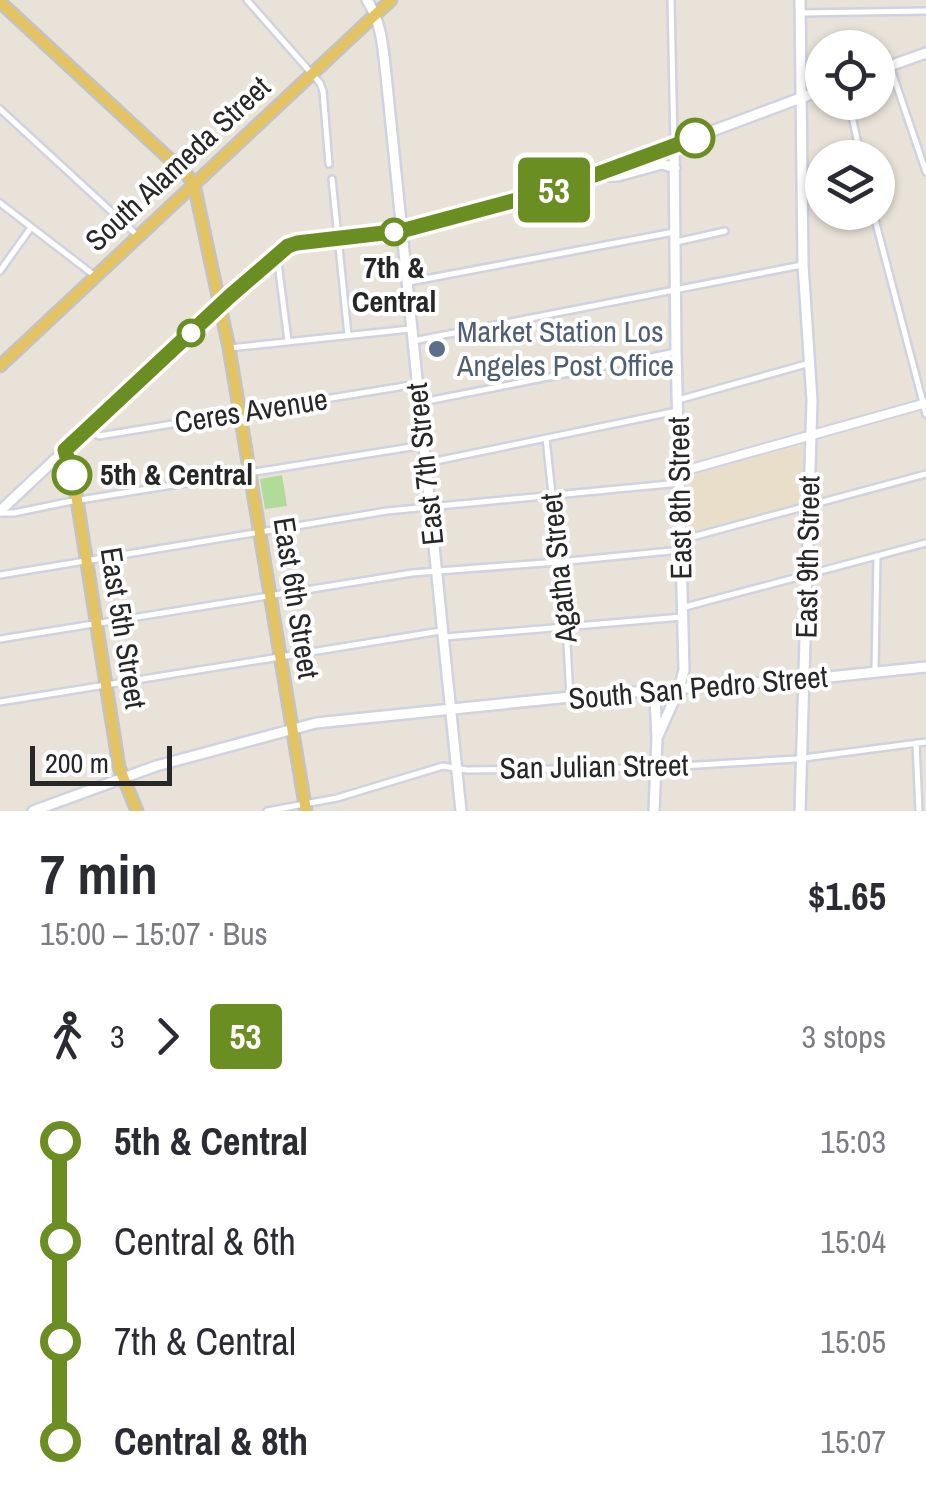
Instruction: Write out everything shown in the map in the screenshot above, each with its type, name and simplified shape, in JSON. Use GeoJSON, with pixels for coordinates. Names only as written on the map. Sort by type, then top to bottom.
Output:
{"type":"FeatureCollection","features":[{"type":"Feature","properties":{"kind":"main road","name":"East 7th Street"},"geometry":{"type":"LineString","coordinates":[[367,0],[376,14],[386,75],[461,811]]}},
{"type":"Feature","properties":{"kind":"main road","name":"South Alameda Street"},"geometry":{"type":"LineString","coordinates":[[2,360],[391,0]]}},
{"type":"Feature","properties":{"kind":"main road","name":"East 9th Street"},"geometry":{"type":"LineString","coordinates":[[800,0],[803,265],[810,363],[800,811]]}},
{"type":"Feature","properties":{"kind":"main road"},"geometry":{"type":"LineString","coordinates":[[7,4],[194,184]]}},
{"type":"Feature","properties":{"kind":"main road"},"geometry":{"type":"LineString","coordinates":[[895,64],[926,53]]}},
{"type":"Feature","properties":{"kind":"main road"},"geometry":{"type":"LineString","coordinates":[[0,512],[288,246],[401,231],[594,177],[805,96]]}},
{"type":"Feature","properties":{"kind":"main road","name":"East 8th Street"},"geometry":{"type":"LineString","coordinates":[[654,811],[656,738],[684,670],[674,146]]}},
{"type":"Feature","properties":{"kind":"main road"},"geometry":{"type":"LineString","coordinates":[[594,177],[618,176],[662,164],[674,168]]}},
{"type":"Feature","properties":{"kind":"main road","name":"East 6th Street"},"geometry":{"type":"LineString","coordinates":[[194,184],[229,348],[306,807]]}},
{"type":"Feature","properties":{"kind":"main road","name":"East 5th Street"},"geometry":{"type":"LineString","coordinates":[[65,450],[77,500],[122,777],[137,811]]}},
{"type":"Feature","properties":{"kind":"main road","name":"South San Pedro Street"},"geometry":{"type":"LineString","coordinates":[[449,709],[926,667]]}},
{"type":"Feature","properties":{"kind":"main road"},"geometry":{"type":"LineString","coordinates":[[645,692],[655,698],[656,738]]}},
{"type":"Feature","properties":{"kind":"main road"},"geometry":{"type":"LineString","coordinates":[[33,811],[122,777],[293,728],[331,720],[449,709]]}},
{"type":"Feature","properties":{"kind":"street"},"geometry":{"type":"LineString","coordinates":[[247,0],[312,72],[323,91],[330,164]]}},
{"type":"Feature","properties":{"kind":"street","name":"East 8th Street"},"geometry":{"type":"LineString","coordinates":[[671,0],[674,146]]}},
{"type":"Feature","properties":{"kind":"street"},"geometry":{"type":"LineString","coordinates":[[800,12],[926,10]]}},
{"type":"Feature","properties":{"kind":"street"},"geometry":{"type":"LineString","coordinates":[[895,81],[926,172]]}},
{"type":"Feature","properties":{"kind":"street"},"geometry":{"type":"LineString","coordinates":[[0,109],[138,236]]}},
{"type":"Feature","properties":{"kind":"street"},"geometry":{"type":"LineString","coordinates":[[332,179],[348,334]]}},
{"type":"Feature","properties":{"kind":"street"},"geometry":{"type":"LineString","coordinates":[[0,204],[95,276]]}},
{"type":"Feature","properties":{"kind":"street"},"geometry":{"type":"LineString","coordinates":[[0,271],[31,228]]}},
{"type":"Feature","properties":{"kind":"street"},"geometry":{"type":"LineString","coordinates":[[879,230],[926,414]]}},
{"type":"Feature","properties":{"kind":"street"},"geometry":{"type":"LineString","coordinates":[[406,283],[725,232]]}},
{"type":"Feature","properties":{"kind":"street"},"geometry":{"type":"LineString","coordinates":[[277,255],[288,340]]}},
{"type":"Feature","properties":{"kind":"street"},"geometry":{"type":"LineString","coordinates":[[413,342],[803,265]]}},
{"type":"Feature","properties":{"kind":"street"},"geometry":{"type":"LineString","coordinates":[[229,348],[411,329]]}},
{"type":"Feature","properties":{"kind":"street"},"geometry":{"type":"LineString","coordinates":[[419,403],[676,352]]}},
{"type":"Feature","properties":{"kind":"street"},"geometry":{"type":"LineString","coordinates":[[426,463],[678,406],[810,363]]}},
{"type":"Feature","properties":{"kind":"street","name":"Ceres Avenue"},"geometry":{"type":"LineString","coordinates":[[88,429],[100,436],[417,384]]}},
{"type":"Feature","properties":{"kind":"street"},"geometry":{"type":"LineString","coordinates":[[680,472],[925,403]]}},
{"type":"Feature","properties":{"kind":"street","name":"Agatha Street"},"geometry":{"type":"LineString","coordinates":[[546,438],[570,698]]}},
{"type":"Feature","properties":{"kind":"street"},"geometry":{"type":"LineString","coordinates":[[0,512],[14,514],[77,500],[424,445]]}},
{"type":"Feature","properties":{"kind":"street"},"geometry":{"type":"LineString","coordinates":[[0,639],[436,570],[558,562],[681,545],[926,474]]}},
{"type":"Feature","properties":{"kind":"street"},"geometry":{"type":"LineString","coordinates":[[0,576],[429,506],[680,484]]}},
{"type":"Feature","properties":{"kind":"street"},"geometry":{"type":"LineString","coordinates":[[12,500],[30,509]]}},
{"type":"Feature","properties":{"kind":"street"},"geometry":{"type":"LineString","coordinates":[[0,702],[442,634],[566,626],[682,612],[926,543]]}},
{"type":"Feature","properties":{"kind":"street"},"geometry":{"type":"LineString","coordinates":[[875,673],[877,555]]}},
{"type":"Feature","properties":{"kind":"street","name":"San Julian Street"},"geometry":{"type":"LineString","coordinates":[[268,811],[306,807],[443,766],[467,770],[656,768],[801,759],[926,742]]}},
{"type":"Feature","properties":{"kind":"street"},"geometry":{"type":"LineString","coordinates":[[916,743],[920,811]]}},
{"type":"Feature","properties":{"kind":"street"},"geometry":{"type":"LineString","coordinates":[[60,800],[65,811]]}},
{"type":"Feature","properties":{"kind":"shaded area"},"geometry":{"type":"Polygon","coordinates":[[[803,447],[802,503],[692,531],[688,528],[687,479],[691,475],[803,447]]]}},
{"type":"Feature","properties":{"kind":"green space"},"geometry":{"type":"Polygon","coordinates":[[[282,475],[287,506],[265,509],[260,479],[282,475]]]}},
{"type":"Feature","properties":{"kind":"bus line","name":"53"},"geometry":{"type":"LineString","coordinates":[[72,475],[65,450],[288,246],[401,231],[554,190],[695,138]]}},
{"type":"Feature","properties":{"kind":"place","name":"7th & Central"},"geometry":{"type":"Point","coordinates":[394,232]}},
{"type":"Feature","properties":{"kind":"place","name":"Market Station Los Angeles Post Office"},"geometry":{"type":"Point","coordinates":[437,349]}},
{"type":"Feature","properties":{"kind":"place","name":"5th & Central"},"geometry":{"type":"Point","coordinates":[72,475]}}]}
